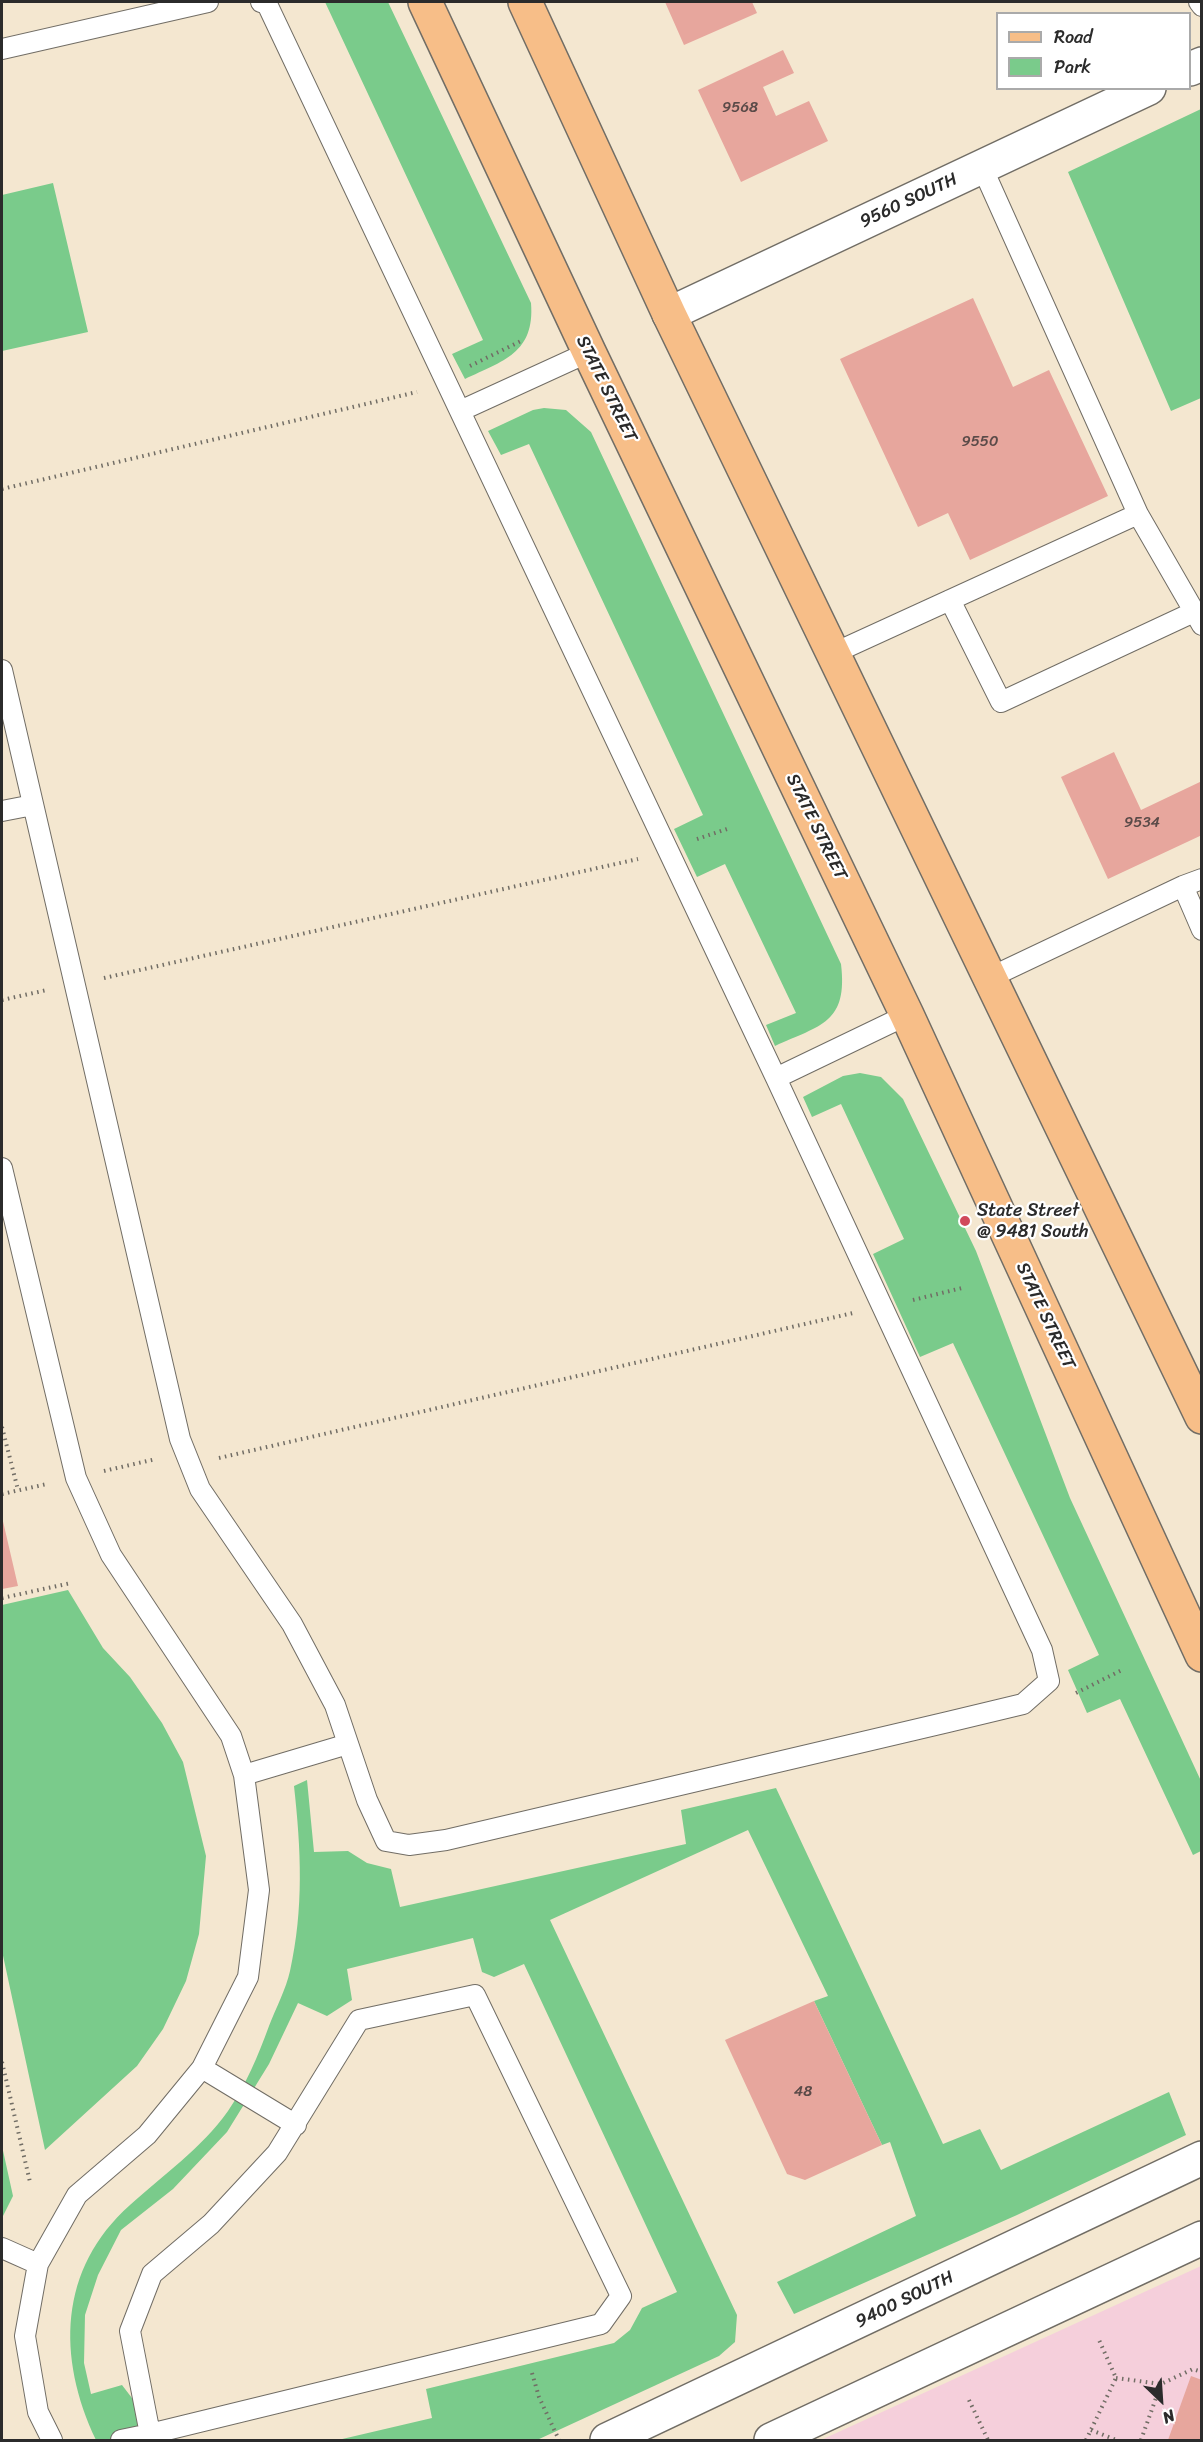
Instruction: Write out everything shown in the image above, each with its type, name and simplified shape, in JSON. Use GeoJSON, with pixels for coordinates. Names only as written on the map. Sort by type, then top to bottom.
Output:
{"type":"FeatureCollection","features":[{"type":"Feature","properties":{"kind":"main road","name":"STATE STREET"},"geometry":{"type":"LineString","coordinates":[[425,2],[589,352],[907,1015],[1202,1655]]}},
{"type":"Feature","properties":{"kind":"main road"},"geometry":{"type":"LineString","coordinates":[[525,2],[669,314],[1202,1417]]}},
{"type":"Feature","properties":{"kind":"street","name":"9560 SOUTH"},"geometry":{"type":"LineString","coordinates":[[669,314],[1145,90]]}},
{"type":"Feature","properties":{"kind":"street","name":"9400 SOUTH"},"geometry":{"type":"LineString","coordinates":[[607,2440],[1202,2158]]}},
{"type":"Feature","properties":{"kind":"street"},"geometry":{"type":"LineString","coordinates":[[771,2440],[1202,2238]]}},
{"type":"Feature","properties":{"kind":"lane"},"geometry":{"type":"LineString","coordinates":[[2,49],[208,2]]}},
{"type":"Feature","properties":{"kind":"lane"},"geometry":{"type":"LineString","coordinates":[[2,670],[170,1398],[188,1459],[200,1489],[292,1624],[335,1705],[367,1800],[386,1841],[409,1845],[446,1840],[1023,1704],[1049,1681],[1042,1650],[776,1078],[267,4],[261,2]]}},
{"type":"Feature","properties":{"kind":"lane"},"geometry":{"type":"LineString","coordinates":[[1199,2],[1202,6]]}},
{"type":"Feature","properties":{"kind":"lane"},"geometry":{"type":"LineString","coordinates":[[950,600],[1001,702],[1198,618],[1138,514],[982,167]]}},
{"type":"Feature","properties":{"kind":"lane"},"geometry":{"type":"LineString","coordinates":[[460,411],[589,352]]}},
{"type":"Feature","properties":{"kind":"lane"},"geometry":{"type":"LineString","coordinates":[[832,654],[1138,514]]}},
{"type":"Feature","properties":{"kind":"lane"},"geometry":{"type":"LineString","coordinates":[[2,811],[33,805]]}},
{"type":"Feature","properties":{"kind":"lane"},"geometry":{"type":"LineString","coordinates":[[989,978],[1202,879]]}},
{"type":"Feature","properties":{"kind":"lane"},"geometry":{"type":"LineString","coordinates":[[1183,886],[1202,930]]}},
{"type":"Feature","properties":{"kind":"lane"},"geometry":{"type":"LineString","coordinates":[[776,1078],[907,1015]]}},
{"type":"Feature","properties":{"kind":"lane"},"geometry":{"type":"LineString","coordinates":[[2,1168],[76,1478],[111,1555],[231,1736],[244,1775],[259,1890],[248,1977],[202,2068],[147,2135],[77,2195],[38,2264],[25,2336],[38,2412],[52,2440]]}},
{"type":"Feature","properties":{"kind":"lane"},"geometry":{"type":"LineString","coordinates":[[244,1775],[348,1743]]}},
{"type":"Feature","properties":{"kind":"lane"},"geometry":{"type":"LineString","coordinates":[[121,2440],[150,2434],[601,2324],[621,2296],[476,1995],[358,2020],[277,2153],[211,2224],[152,2274],[130,2331],[150,2434]]}},
{"type":"Feature","properties":{"kind":"lane"},"geometry":{"type":"LineString","coordinates":[[202,2068],[296,2125]]}},
{"type":"Feature","properties":{"kind":"lane"},"geometry":{"type":"LineString","coordinates":[[2,2248],[38,2264]]}},
{"type":"Feature","properties":{"kind":"path"},"geometry":{"type":"LineString","coordinates":[[2,489],[410,395],[523,340]]}},
{"type":"Feature","properties":{"kind":"path"},"geometry":{"type":"LineString","coordinates":[[2,1000],[639,858],[730,828]]}},
{"type":"Feature","properties":{"kind":"path"},"geometry":{"type":"LineString","coordinates":[[2,1494],[164,1457],[220,1458],[962,1288]]}},
{"type":"Feature","properties":{"kind":"path"},"geometry":{"type":"LineString","coordinates":[[2,1427],[18,1490]]}},
{"type":"Feature","properties":{"kind":"path"},"geometry":{"type":"LineString","coordinates":[[2,1598],[71,1583]]}},
{"type":"Feature","properties":{"kind":"path"},"geometry":{"type":"LineString","coordinates":[[1068,1697],[1124,1669]]}},
{"type":"Feature","properties":{"kind":"path"},"geometry":{"type":"LineString","coordinates":[[2,2062],[30,2182]]}},
{"type":"Feature","properties":{"kind":"path"},"geometry":{"type":"LineString","coordinates":[[1086,2440],[1116,2378],[1099,2340]]}},
{"type":"Feature","properties":{"kind":"path"},"geometry":{"type":"LineString","coordinates":[[523,2343],[539,2397],[559,2440]]}},
{"type":"Feature","properties":{"kind":"path"},"geometry":{"type":"LineString","coordinates":[[1116,2378],[1161,2384],[1193,2369],[1202,2372]]}},
{"type":"Feature","properties":{"kind":"path"},"geometry":{"type":"LineString","coordinates":[[1142,2440],[1161,2384]]}},
{"type":"Feature","properties":{"kind":"path"},"geometry":{"type":"LineString","coordinates":[[969,2400],[988,2440]]}},
{"type":"Feature","properties":{"kind":"path"},"geometry":{"type":"LineString","coordinates":[[1091,2430],[1116,2440]]}},
{"type":"Feature","properties":{"kind":"shaded area"},"geometry":{"type":"Polygon","coordinates":[[[1201,2266],[1201,2440],[821,2440],[1201,2266]]]}},
{"type":"Feature","properties":{"kind":"green space"},"geometry":{"type":"Polygon","coordinates":[[[325,2],[388,2],[531,303],[531,320],[522,344],[504,360],[465,379],[452,354],[483,340],[325,2]]]}},
{"type":"Feature","properties":{"kind":"green space"},"geometry":{"type":"Polygon","coordinates":[[[1201,109],[1201,398],[1171,411],[1068,172],[1201,109]]]}},
{"type":"Feature","properties":{"kind":"green space"},"geometry":{"type":"Polygon","coordinates":[[[53,183],[88,332],[2,351],[2,195],[53,183]]]}},
{"type":"Feature","properties":{"kind":"green space"},"geometry":{"type":"Polygon","coordinates":[[[544,408],[566,410],[591,432],[841,964],[840,999],[828,1019],[806,1033],[775,1046],[766,1025],[796,1013],[725,864],[697,877],[674,829],[703,815],[529,444],[501,455],[488,431],[533,410],[544,408]]]}},
{"type":"Feature","properties":{"kind":"green space"},"geometry":{"type":"Polygon","coordinates":[[[860,1073],[881,1077],[903,1099],[976,1251],[1070,1498],[1201,1781],[1201,1851],[1193,1855],[1120,1699],[1087,1713],[1068,1670],[1099,1655],[953,1343],[920,1357],[873,1254],[904,1239],[841,1104],[812,1117],[803,1097],[843,1076],[860,1073]]]}},
{"type":"Feature","properties":{"kind":"green space"},"geometry":{"type":"Polygon","coordinates":[[[68,1590],[103,1648],[130,1677],[162,1723],[183,1762],[206,1856],[199,1934],[186,1981],[163,2029],[137,2066],[45,2150],[2,1951],[2,1605],[68,1590]]]}},
{"type":"Feature","properties":{"kind":"green space"},"geometry":{"type":"Polygon","coordinates":[[[307,1780],[314,1852],[348,1851],[367,1863],[391,1869],[400,1907],[686,1844],[681,1810],[776,1788],[943,2144],[980,2129],[1001,2170],[1169,2092],[1186,2135],[1017,2215],[794,2314],[777,2282],[916,2216],[890,2142],[882,2145],[814,2001],[828,1996],[748,1830],[550,1920],[737,2315],[735,2342],[719,2356],[537,2440],[338,2440],[432,2418],[426,2389],[614,2343],[630,2330],[642,2308],[677,2292],[524,1964],[494,1977],[482,1972],[473,1938],[347,1969],[352,2000],[327,2016],[298,2003],[269,2064],[227,2132],[173,2189],[121,2230],[98,2275],[85,2315],[84,2363],[91,2394],[122,2385],[164,2440],[96,2440],[83,2409],[75,2378],[71,2346],[71,2316],[77,2286],[89,2257],[106,2230],[130,2205],[206,2138],[228,2111],[251,2070],[290,1971],[298,1925],[300,1879],[294,1786],[307,1780]]]}},
{"type":"Feature","properties":{"kind":"green space"},"geometry":{"type":"Polygon","coordinates":[[[2,2146],[13,2196],[2,2218],[2,2146]]]}},
{"type":"Feature","properties":{"kind":"building"},"geometry":{"type":"Polygon","coordinates":[[[665,2],[752,2],[757,13],[684,45],[665,2]]]}},
{"type":"Feature","properties":{"kind":"building"},"geometry":{"type":"Polygon","coordinates":[[[783,50],[794,73],[763,87],[776,116],[809,101],[828,141],[741,182],[698,90],[783,50]]]}},
{"type":"Feature","properties":{"kind":"building"},"geometry":{"type":"Polygon","coordinates":[[[973,298],[1013,387],[1049,370],[1108,496],[970,560],[948,513],[918,527],[840,359],[973,298]]]}},
{"type":"Feature","properties":{"kind":"building"},"geometry":{"type":"Polygon","coordinates":[[[1114,752],[1141,810],[1202,781],[1202,835],[1108,879],[1061,777],[1114,752]]]}},
{"type":"Feature","properties":{"kind":"building"},"geometry":{"type":"Polygon","coordinates":[[[2,1517],[18,1586],[2,1589],[2,1517]]]}},
{"type":"Feature","properties":{"kind":"building"},"geometry":{"type":"Polygon","coordinates":[[[814,2001],[882,2145],[805,2180],[787,2174],[725,2040],[814,2001]]]}},
{"type":"Feature","properties":{"kind":"building"},"geometry":{"type":"Polygon","coordinates":[[[1191,2376],[1202,2380],[1202,2440],[1168,2440],[1191,2376]]]}},
{"type":"Feature","properties":{"kind":"place","name":"State Street @ 9481 South"},"geometry":{"type":"Point","coordinates":[965,1221]}}]}
